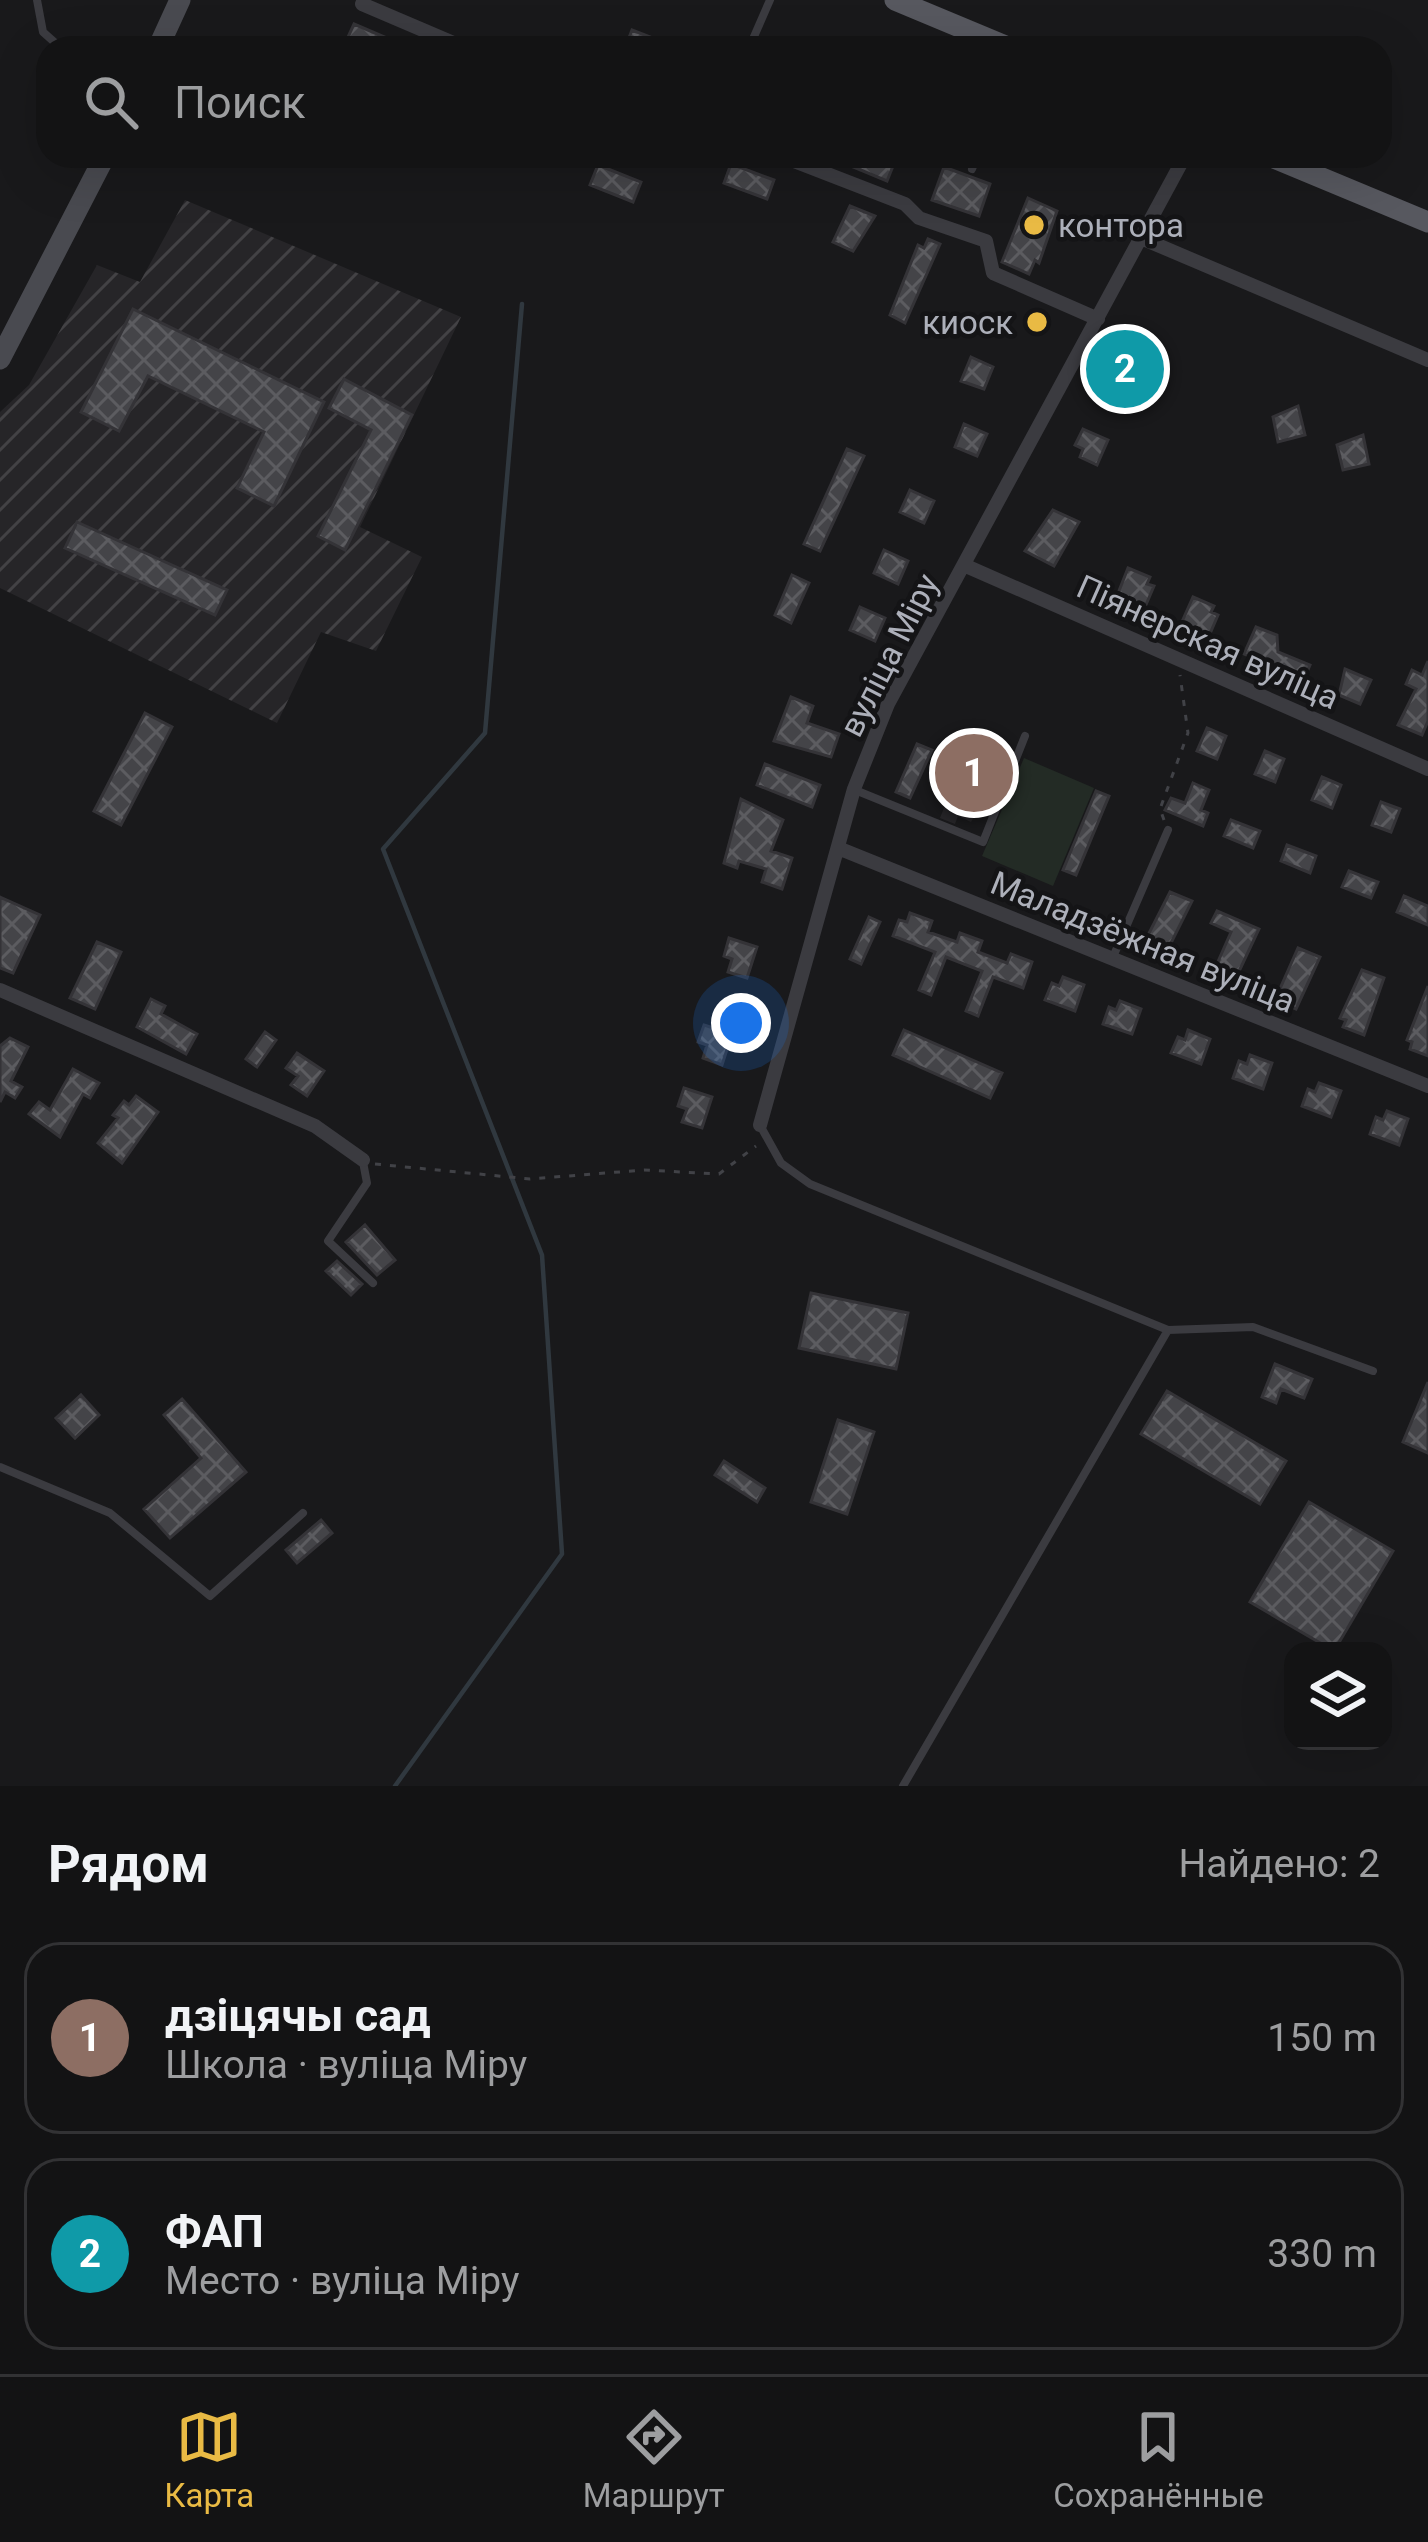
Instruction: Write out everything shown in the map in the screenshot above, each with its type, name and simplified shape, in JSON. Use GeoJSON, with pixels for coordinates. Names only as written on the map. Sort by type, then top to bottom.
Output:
{"type":"FeatureCollection","features":[{"type":"Feature","properties":{"kind":"main road"},"geometry":{"type":"LineString","coordinates":[[895,0],[981,36]]}},
{"type":"Feature","properties":{"kind":"main road"},"geometry":{"type":"LineString","coordinates":[[1298,168],[1428,222]]}},
{"type":"Feature","properties":{"kind":"street"},"geometry":{"type":"LineString","coordinates":[[164,36],[180,0]]}},
{"type":"Feature","properties":{"kind":"street"},"geometry":{"type":"LineString","coordinates":[[362,4],[438,36]]}},
{"type":"Feature","properties":{"kind":"street"},"geometry":{"type":"LineString","coordinates":[[0,359],[99,168]]}},
{"type":"Feature","properties":{"kind":"street"},"geometry":{"type":"LineString","coordinates":[[812,168],[905,204],[919,218],[986,242],[993,273],[1098,319]]}},
{"type":"Feature","properties":{"kind":"street","name":"вуліца Міру"},"geometry":{"type":"LineString","coordinates":[[763,1131],[854,789],[888,704],[1179,168]]}},
{"type":"Feature","properties":{"kind":"street"},"geometry":{"type":"LineString","coordinates":[[1141,238],[1428,360]]}},
{"type":"Feature","properties":{"kind":"street","name":"Піянерская вуліца"},"geometry":{"type":"LineString","coordinates":[[966,566],[1428,769]]}},
{"type":"Feature","properties":{"kind":"street","name":"Маладзёжная вуліца"},"geometry":{"type":"LineString","coordinates":[[838,848],[1428,1086]]}},
{"type":"Feature","properties":{"kind":"street"},"geometry":{"type":"LineString","coordinates":[[0,990],[315,1126],[363,1160]]}},
{"type":"Feature","properties":{"kind":"lane"},"geometry":{"type":"LineString","coordinates":[[37,0],[48,36]]}},
{"type":"Feature","properties":{"kind":"lane"},"geometry":{"type":"LineString","coordinates":[[754,36],[770,0]]}},
{"type":"Feature","properties":{"kind":"lane"},"geometry":{"type":"LineString","coordinates":[[854,789],[982,842],[1025,736]]}},
{"type":"Feature","properties":{"kind":"lane"},"geometry":{"type":"LineString","coordinates":[[1112,958],[1168,830]]}},
{"type":"Feature","properties":{"kind":"lane"},"geometry":{"type":"LineString","coordinates":[[763,1131],[782,1163],[810,1184],[1168,1330],[1253,1327],[1373,1371]]}},
{"type":"Feature","properties":{"kind":"lane"},"geometry":{"type":"LineString","coordinates":[[363,1160],[367,1184],[328,1241],[374,1283]]}},
{"type":"Feature","properties":{"kind":"lane"},"geometry":{"type":"LineString","coordinates":[[903,1786],[1168,1330]]}},
{"type":"Feature","properties":{"kind":"lane"},"geometry":{"type":"LineString","coordinates":[[0,1467],[110,1513],[210,1596],[303,1513]]}},
{"type":"Feature","properties":{"kind":"path"},"geometry":{"type":"LineString","coordinates":[[1168,830],[1160,809],[1188,734],[1186,695],[1173,657]]}},
{"type":"Feature","properties":{"kind":"path"},"geometry":{"type":"LineString","coordinates":[[363,1160],[523,1178],[581,1179],[644,1170],[719,1174],[763,1131]]}},
{"type":"Feature","properties":{"kind":"shaded area"},"geometry":{"type":"Polygon","coordinates":[[[185,200],[461,317],[360,527],[422,557],[376,651],[321,632],[277,723],[0,588],[0,412],[29,385],[97,265],[140,282],[185,200]]]}},
{"type":"Feature","properties":{"kind":"shaded area"},"geometry":{"type":"Polygon","coordinates":[[[971,741],[996,759],[985,786],[990,788],[971,822],[958,816],[955,824],[940,818],[971,741]]]}},
{"type":"Feature","properties":{"kind":"shaded area"},"geometry":{"type":"Polygon","coordinates":[[[1024,758],[1094,788],[1053,886],[982,856],[1024,758]]]}},
{"type":"Feature","properties":{"kind":"building"},"geometry":{"type":"Polygon","coordinates":[[[354,24],[382,36],[348,36],[354,24]]]}},
{"type":"Feature","properties":{"kind":"building"},"geometry":{"type":"Polygon","coordinates":[[[597,168],[641,182],[633,202],[590,185],[597,168]]]}},
{"type":"Feature","properties":{"kind":"building"},"geometry":{"type":"Polygon","coordinates":[[[730,168],[774,180],[767,199],[724,183],[730,168]]]}},
{"type":"Feature","properties":{"kind":"building"},"geometry":{"type":"Polygon","coordinates":[[[856,168],[892,168],[887,181],[856,168]]]}},
{"type":"Feature","properties":{"kind":"building"},"geometry":{"type":"Polygon","coordinates":[[[944,168],[990,184],[979,216],[932,200],[944,168]]]}},
{"type":"Feature","properties":{"kind":"building","name":"контора"},"geometry":{"type":"Polygon","coordinates":[[[1028,198],[1057,211],[1039,263],[1035,260],[1029,274],[1002,262],[1028,198]]]}},
{"type":"Feature","properties":{"kind":"building"},"geometry":{"type":"Polygon","coordinates":[[[850,206],[875,216],[853,251],[833,242],[850,206]]]}},
{"type":"Feature","properties":{"kind":"building"},"geometry":{"type":"Polygon","coordinates":[[[928,239],[940,244],[905,323],[890,315],[918,245],[924,248],[928,239]]]}},
{"type":"Feature","properties":{"kind":"building"},"geometry":{"type":"Polygon","coordinates":[[[133,309],[324,402],[274,506],[237,488],[264,432],[148,376],[119,431],[81,412],[133,309]]]}},
{"type":"Feature","properties":{"kind":"building"},"geometry":{"type":"Polygon","coordinates":[[[1124,347],[1142,372],[1119,388],[1108,371],[1115,366],[1109,357],[1124,347]]]}},
{"type":"Feature","properties":{"kind":"building"},"geometry":{"type":"Polygon","coordinates":[[[971,357],[993,367],[984,389],[961,381],[971,357]]]}},
{"type":"Feature","properties":{"kind":"building"},"geometry":{"type":"Polygon","coordinates":[[[344,379],[412,415],[345,550],[318,536],[371,430],[329,408],[344,379]]]}},
{"type":"Feature","properties":{"kind":"building"},"geometry":{"type":"Polygon","coordinates":[[[1298,406],[1305,435],[1278,442],[1273,417],[1298,406]]]}},
{"type":"Feature","properties":{"kind":"building"},"geometry":{"type":"Polygon","coordinates":[[[964,424],[987,434],[977,456],[955,447],[964,424]]]}},
{"type":"Feature","properties":{"kind":"building"},"geometry":{"type":"Polygon","coordinates":[[[1083,429],[1108,440],[1097,465],[1080,457],[1083,449],[1075,445],[1083,429]]]}},
{"type":"Feature","properties":{"kind":"building"},"geometry":{"type":"Polygon","coordinates":[[[1363,435],[1369,464],[1343,470],[1337,445],[1363,435]]]}},
{"type":"Feature","properties":{"kind":"building"},"geometry":{"type":"Polygon","coordinates":[[[847,449],[864,456],[820,551],[804,544],[847,449]]]}},
{"type":"Feature","properties":{"kind":"building"},"geometry":{"type":"Polygon","coordinates":[[[910,490],[934,501],[924,523],[900,512],[910,490]]]}},
{"type":"Feature","properties":{"kind":"building"},"geometry":{"type":"Polygon","coordinates":[[[1053,510],[1079,522],[1054,566],[1025,551],[1053,510]]]}},
{"type":"Feature","properties":{"kind":"building"},"geometry":{"type":"Polygon","coordinates":[[[77,522],[227,590],[215,615],[65,548],[77,522]]]}},
{"type":"Feature","properties":{"kind":"building"},"geometry":{"type":"Polygon","coordinates":[[[884,550],[908,561],[898,584],[874,573],[884,550]]]}},
{"type":"Feature","properties":{"kind":"building"},"geometry":{"type":"Polygon","coordinates":[[[1128,568],[1150,577],[1147,584],[1154,586],[1145,607],[1117,596],[1128,568]]]}},
{"type":"Feature","properties":{"kind":"building"},"geometry":{"type":"Polygon","coordinates":[[[792,575],[809,583],[791,623],[775,615],[792,575]]]}},
{"type":"Feature","properties":{"kind":"building"},"geometry":{"type":"Polygon","coordinates":[[[1193,597],[1214,606],[1211,612],[1218,615],[1209,636],[1181,624],[1193,597]]]}},
{"type":"Feature","properties":{"kind":"building"},"geometry":{"type":"Polygon","coordinates":[[[860,607],[885,618],[875,641],[850,630],[860,607]]]}},
{"type":"Feature","properties":{"kind":"building"},"geometry":{"type":"Polygon","coordinates":[[[1256,627],[1277,635],[1278,652],[1310,665],[1304,679],[1244,654],[1256,627]]]}},
{"type":"Feature","properties":{"kind":"building"},"geometry":{"type":"Polygon","coordinates":[[[1428,661],[1428,721],[1422,735],[1398,725],[1416,689],[1406,684],[1412,670],[1422,675],[1428,661]]]}},
{"type":"Feature","properties":{"kind":"building"},"geometry":{"type":"Polygon","coordinates":[[[1345,669],[1371,680],[1360,704],[1339,695],[1345,669]]]}},
{"type":"Feature","properties":{"kind":"building"},"geometry":{"type":"Polygon","coordinates":[[[791,697],[813,706],[807,723],[839,734],[831,757],[774,741],[791,697]]]}},
{"type":"Feature","properties":{"kind":"building"},"geometry":{"type":"Polygon","coordinates":[[[145,713],[172,727],[121,825],[94,811],[145,713]]]}},
{"type":"Feature","properties":{"kind":"building"},"geometry":{"type":"Polygon","coordinates":[[[1207,728],[1226,736],[1217,759],[1197,751],[1207,728]]]}},
{"type":"Feature","properties":{"kind":"building"},"geometry":{"type":"Polygon","coordinates":[[[917,744],[932,750],[910,798],[896,792],[917,744]]]}},
{"type":"Feature","properties":{"kind":"building"},"geometry":{"type":"Polygon","coordinates":[[[1265,751],[1284,759],[1275,782],[1255,774],[1265,751]]]}},
{"type":"Feature","properties":{"kind":"building"},"geometry":{"type":"Polygon","coordinates":[[[765,764],[820,785],[812,807],[757,785],[765,764]]]}},
{"type":"Feature","properties":{"kind":"building"},"geometry":{"type":"Polygon","coordinates":[[[1322,777],[1341,785],[1332,808],[1312,800],[1322,777]]]}},
{"type":"Feature","properties":{"kind":"building"},"geometry":{"type":"Polygon","coordinates":[[[1193,783],[1209,790],[1201,810],[1208,813],[1203,826],[1165,810],[1171,798],[1185,803],[1193,783]]]}},
{"type":"Feature","properties":{"kind":"building"},"geometry":{"type":"Polygon","coordinates":[[[1096,791],[1109,796],[1076,875],[1063,870],[1096,791]]]}},
{"type":"Feature","properties":{"kind":"building"},"geometry":{"type":"Polygon","coordinates":[[[741,799],[783,820],[771,851],[792,858],[782,889],[762,882],[766,869],[739,861],[737,868],[724,863],[741,799]]]}},
{"type":"Feature","properties":{"kind":"building"},"geometry":{"type":"Polygon","coordinates":[[[1381,802],[1400,809],[1391,832],[1372,825],[1381,802]]]}},
{"type":"Feature","properties":{"kind":"building"},"geometry":{"type":"Polygon","coordinates":[[[1231,820],[1260,831],[1253,848],[1224,836],[1231,820]]]}},
{"type":"Feature","properties":{"kind":"building"},"geometry":{"type":"Polygon","coordinates":[[[1287,845],[1316,856],[1310,873],[1281,861],[1287,845]]]}},
{"type":"Feature","properties":{"kind":"building"},"geometry":{"type":"Polygon","coordinates":[[[1349,871],[1378,882],[1371,898],[1342,887],[1349,871]]]}},
{"type":"Feature","properties":{"kind":"building"},"geometry":{"type":"Polygon","coordinates":[[[1170,892],[1192,901],[1166,953],[1144,943],[1170,892]]]}},
{"type":"Feature","properties":{"kind":"building"},"geometry":{"type":"Polygon","coordinates":[[[1404,896],[1428,906],[1428,925],[1397,912],[1404,896]]]}},
{"type":"Feature","properties":{"kind":"building"},"geometry":{"type":"Polygon","coordinates":[[[0,897],[40,915],[13,973],[0,968],[0,897]]]}},
{"type":"Feature","properties":{"kind":"building"},"geometry":{"type":"Polygon","coordinates":[[[1217,911],[1259,929],[1234,982],[1213,973],[1231,932],[1211,923],[1217,911]]]}},
{"type":"Feature","properties":{"kind":"building"},"geometry":{"type":"Polygon","coordinates":[[[910,913],[932,921],[928,932],[957,942],[960,933],[982,941],[978,952],[1007,963],[1011,954],[1032,962],[1023,988],[993,977],[978,1016],[966,1011],[982,971],[946,957],[931,995],[919,990],[935,952],[893,936],[899,920],[907,922],[910,913]]]}},
{"type":"Feature","properties":{"kind":"building"},"geometry":{"type":"Polygon","coordinates":[[[869,917],[880,922],[861,964],[850,959],[869,917]]]}},
{"type":"Feature","properties":{"kind":"building"},"geometry":{"type":"Polygon","coordinates":[[[729,938],[757,947],[747,978],[728,972],[732,959],[724,956],[729,938]]]}},
{"type":"Feature","properties":{"kind":"building"},"geometry":{"type":"Polygon","coordinates":[[[97,942],[121,952],[95,1009],[70,998],[97,942]]]}},
{"type":"Feature","properties":{"kind":"building"},"geometry":{"type":"Polygon","coordinates":[[[1298,948],[1320,957],[1296,1009],[1275,1000],[1298,948]]]}},
{"type":"Feature","properties":{"kind":"building"},"geometry":{"type":"Polygon","coordinates":[[[1362,970],[1384,978],[1364,1035],[1343,1027],[1346,1020],[1340,1018],[1362,970]]]}},
{"type":"Feature","properties":{"kind":"building"},"geometry":{"type":"Polygon","coordinates":[[[1063,977],[1084,985],[1075,1011],[1045,1000],[1052,983],[1059,986],[1063,977]]]}},
{"type":"Feature","properties":{"kind":"building"},"geometry":{"type":"Polygon","coordinates":[[[1428,986],[1428,1056],[1410,1049],[1412,1042],[1407,1040],[1428,986]]]}},
{"type":"Feature","properties":{"kind":"building"},"geometry":{"type":"Polygon","coordinates":[[[151,999],[165,1006],[161,1014],[197,1034],[186,1054],[137,1027],[151,999]]]}},
{"type":"Feature","properties":{"kind":"building"},"geometry":{"type":"Polygon","coordinates":[[[1120,1001],[1141,1009],[1132,1034],[1103,1024],[1109,1007],[1116,1010],[1120,1001]]]}},
{"type":"Feature","properties":{"kind":"building"},"geometry":{"type":"Polygon","coordinates":[[[704,1025],[732,1034],[722,1065],[703,1058],[707,1045],[698,1042],[704,1025]]]}},
{"type":"Feature","properties":{"kind":"building"},"geometry":{"type":"Polygon","coordinates":[[[904,1030],[1002,1073],[990,1098],[893,1055],[904,1030]]]}},
{"type":"Feature","properties":{"kind":"building"},"geometry":{"type":"Polygon","coordinates":[[[1188,1030],[1210,1039],[1201,1064],[1171,1053],[1178,1037],[1185,1040],[1188,1030]]]}},
{"type":"Feature","properties":{"kind":"building"},"geometry":{"type":"Polygon","coordinates":[[[265,1032],[276,1040],[257,1067],[246,1059],[265,1032]]]}},
{"type":"Feature","properties":{"kind":"building"},"geometry":{"type":"Polygon","coordinates":[[[10,1038],[28,1047],[11,1081],[22,1087],[15,1098],[5,1092],[0,1102],[0,1046],[10,1038]]]}},
{"type":"Feature","properties":{"kind":"building"},"geometry":{"type":"Polygon","coordinates":[[[297,1053],[324,1071],[307,1096],[291,1085],[298,1076],[286,1068],[297,1053]]]}},
{"type":"Feature","properties":{"kind":"building"},"geometry":{"type":"Polygon","coordinates":[[[1250,1055],[1272,1063],[1263,1089],[1233,1078],[1239,1061],[1247,1064],[1250,1055]]]}},
{"type":"Feature","properties":{"kind":"building"},"geometry":{"type":"Polygon","coordinates":[[[73,1069],[99,1083],[90,1098],[83,1094],[60,1137],[29,1114],[39,1102],[50,1110],[73,1069]]]}},
{"type":"Feature","properties":{"kind":"building"},"geometry":{"type":"Polygon","coordinates":[[[1319,1083],[1341,1091],[1331,1117],[1302,1106],[1308,1089],[1315,1092],[1319,1083]]]}},
{"type":"Feature","properties":{"kind":"building"},"geometry":{"type":"Polygon","coordinates":[[[684,1088],[712,1097],[702,1128],[682,1122],[687,1109],[678,1106],[684,1088]]]}},
{"type":"Feature","properties":{"kind":"building"},"geometry":{"type":"Polygon","coordinates":[[[136,1096],[158,1112],[122,1163],[98,1143],[118,1118],[113,1115],[124,1101],[129,1105],[136,1096]]]}},
{"type":"Feature","properties":{"kind":"building"},"geometry":{"type":"Polygon","coordinates":[[[1387,1111],[1408,1119],[1399,1145],[1370,1134],[1376,1117],[1383,1120],[1387,1111]]]}},
{"type":"Feature","properties":{"kind":"building"},"geometry":{"type":"Polygon","coordinates":[[[365,1225],[395,1260],[377,1275],[346,1242],[365,1225]]]}},
{"type":"Feature","properties":{"kind":"building"},"geometry":{"type":"Polygon","coordinates":[[[337,1261],[362,1284],[351,1295],[326,1271],[337,1261]]]}},
{"type":"Feature","properties":{"kind":"building"},"geometry":{"type":"Polygon","coordinates":[[[811,1293],[908,1313],[896,1369],[799,1348],[811,1293]]]}},
{"type":"Feature","properties":{"kind":"building"},"geometry":{"type":"Polygon","coordinates":[[[1275,1364],[1312,1379],[1304,1398],[1281,1389],[1276,1403],[1262,1397],[1275,1364]]]}},
{"type":"Feature","properties":{"kind":"building"},"geometry":{"type":"Polygon","coordinates":[[[1428,1382],[1428,1453],[1403,1442],[1428,1382]]]}},
{"type":"Feature","properties":{"kind":"building"},"geometry":{"type":"Polygon","coordinates":[[[1167,1391],[1286,1461],[1260,1504],[1141,1434],[1167,1391]]]}},
{"type":"Feature","properties":{"kind":"building"},"geometry":{"type":"Polygon","coordinates":[[[81,1395],[99,1415],[75,1438],[56,1418],[81,1395]]]}},
{"type":"Feature","properties":{"kind":"building"},"geometry":{"type":"Polygon","coordinates":[[[182,1399],[246,1472],[170,1538],[144,1509],[201,1458],[164,1415],[182,1399]]]}},
{"type":"Feature","properties":{"kind":"building"},"geometry":{"type":"Polygon","coordinates":[[[838,1420],[874,1432],[847,1514],[811,1502],[838,1420]]]}},
{"type":"Feature","properties":{"kind":"building"},"geometry":{"type":"Polygon","coordinates":[[[724,1461],[765,1488],[757,1502],[715,1475],[724,1461]]]}},
{"type":"Feature","properties":{"kind":"building"},"geometry":{"type":"Polygon","coordinates":[[[1309,1502],[1393,1551],[1339,1642],[1319,1642],[1250,1602],[1309,1502]]]}},
{"type":"Feature","properties":{"kind":"building"},"geometry":{"type":"Polygon","coordinates":[[[321,1520],[332,1533],[297,1563],[286,1550],[321,1520]]]}},
{"type":"Feature","properties":{"kind":"waterway"},"geometry":{"type":"LineString","coordinates":[[395,1786],[562,1554],[542,1255],[383,849],[485,733],[522,304]]}},
{"type":"Feature","properties":{"kind":"place","name":"контора"},"geometry":{"type":"Point","coordinates":[1034,225]}},
{"type":"Feature","properties":{"kind":"place","name":"киоск"},"geometry":{"type":"Point","coordinates":[1037,322]}},
{"type":"Feature","properties":{"kind":"place","name":"ФАП"},"geometry":{"type":"Point","coordinates":[1125,369]}},
{"type":"Feature","properties":{"kind":"place","name":"дзіцячы сад"},"geometry":{"type":"Point","coordinates":[974,773]}}]}
